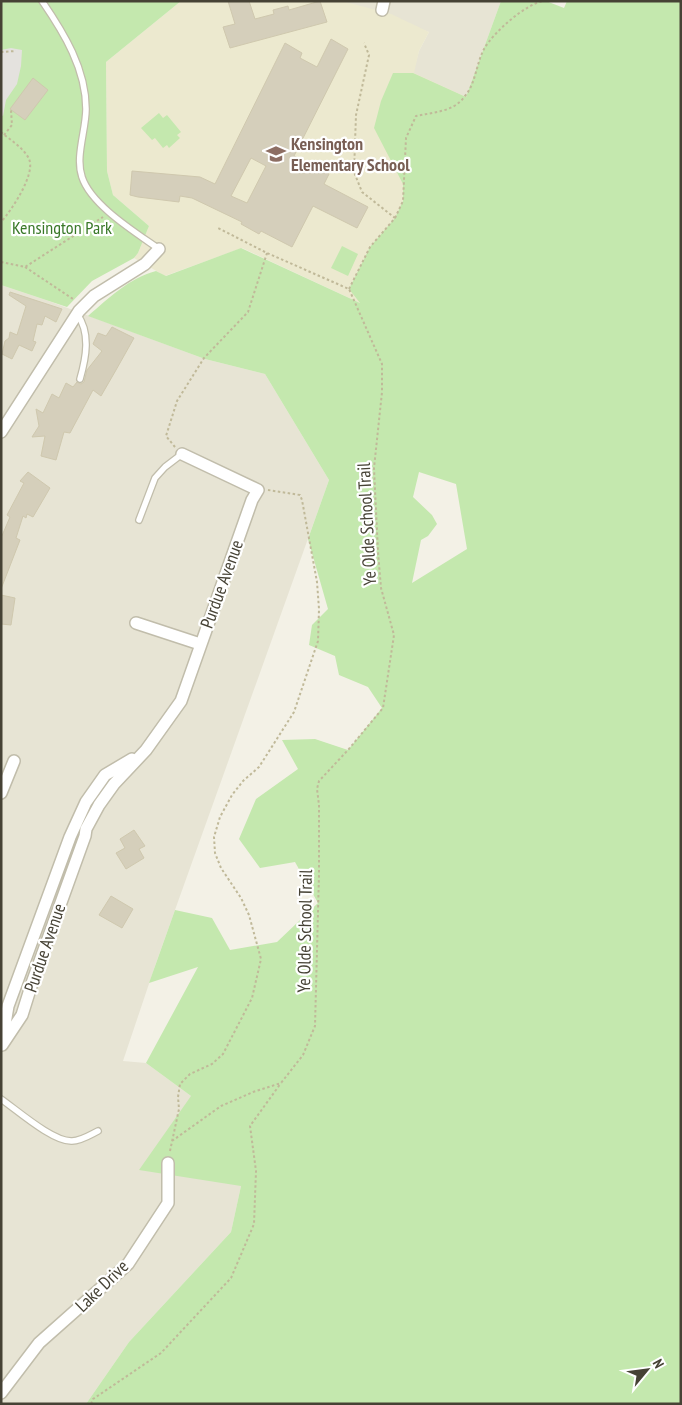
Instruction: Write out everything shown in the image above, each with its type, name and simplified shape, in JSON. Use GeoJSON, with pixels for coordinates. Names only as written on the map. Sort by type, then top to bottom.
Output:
{"type":"FeatureCollection","features":[{"type":"Feature","properties":{"kind":"street"},"geometry":{"type":"LineString","coordinates":[[1,432],[7,411],[80,310],[94,296],[145,264],[158,249]]}},
{"type":"Feature","properties":{"kind":"street"},"geometry":{"type":"LineString","coordinates":[[182,454],[258,490]]}},
{"type":"Feature","properties":{"kind":"street","name":"Purdue Avenue"},"geometry":{"type":"LineString","coordinates":[[1,1045],[8,1006],[70,838],[86,802],[105,775],[146,750],[181,701],[252,500],[258,490]]}},
{"type":"Feature","properties":{"kind":"street"},"geometry":{"type":"LineString","coordinates":[[136,623],[200,644]]}},
{"type":"Feature","properties":{"kind":"street"},"geometry":{"type":"LineString","coordinates":[[1,775],[14,761],[1,793]]}},
{"type":"Feature","properties":{"kind":"street","name":"Lake Drive"},"geometry":{"type":"LineString","coordinates":[[1,1393],[39,1343],[128,1264],[168,1202],[168,1163]]}},
{"type":"Feature","properties":{"kind":"lane"},"geometry":{"type":"LineString","coordinates":[[42,1],[59,26],[83,80],[86,109],[80,165],[82,178],[98,204],[158,249]]}},
{"type":"Feature","properties":{"kind":"lane"},"geometry":{"type":"LineString","coordinates":[[80,310],[85,329],[85,356],[80,379]]}},
{"type":"Feature","properties":{"kind":"lane"},"geometry":{"type":"LineString","coordinates":[[139,520],[155,478],[165,467],[182,454]]}},
{"type":"Feature","properties":{"kind":"lane"},"geometry":{"type":"LineString","coordinates":[[1,1099],[17,1112],[61,1139],[70,1142],[78,1141],[98,1131]]}},
{"type":"Feature","properties":{"kind":"path"},"geometry":{"type":"LineString","coordinates":[[218,228],[267,253],[349,289],[370,247],[395,218],[403,201],[406,138],[416,116],[449,110],[465,97],[484,50],[495,34],[525,9],[543,1]]}},
{"type":"Feature","properties":{"kind":"path"},"geometry":{"type":"LineString","coordinates":[[364,43],[369,55],[356,115],[354,172],[362,192],[395,218]]}},
{"type":"Feature","properties":{"kind":"path"},"geometry":{"type":"LineString","coordinates":[[1,52],[16,51]]}},
{"type":"Feature","properties":{"kind":"path"},"geometry":{"type":"LineString","coordinates":[[1,222],[19,196],[30,168],[30,161],[24,152],[2,134],[12,125],[11,110]]}},
{"type":"Feature","properties":{"kind":"path"},"geometry":{"type":"LineString","coordinates":[[25,267],[96,222]]}},
{"type":"Feature","properties":{"kind":"path"},"geometry":{"type":"LineString","coordinates":[[182,454],[166,436],[177,401],[204,358],[248,312],[267,253]]}},
{"type":"Feature","properties":{"kind":"path"},"geometry":{"type":"LineString","coordinates":[[1,262],[25,267],[80,310]]}},
{"type":"Feature","properties":{"kind":"path","name":"Ye Olde School Trail"},"geometry":{"type":"LineString","coordinates":[[91,1404],[93,1399],[160,1354],[232,1278],[254,1224],[256,1171],[250,1126],[303,1055],[315,1026],[319,815],[317,789],[319,781],[383,708],[394,635],[381,588],[374,490],[374,468],[382,392],[382,364],[349,289]]}},
{"type":"Feature","properties":{"kind":"path"},"geometry":{"type":"LineString","coordinates":[[168,1163],[179,1110],[180,1084],[190,1074],[212,1064],[223,1054],[252,998],[261,959],[249,915],[241,898],[221,868],[215,853],[214,837],[220,817],[232,796],[243,780],[259,767],[294,712],[318,641],[317,582],[302,500],[300,495],[274,490],[258,490]]}},
{"type":"Feature","properties":{"kind":"path"},"geometry":{"type":"LineString","coordinates":[[172,1141],[221,1106],[282,1083]]}},
{"type":"Feature","properties":{"kind":"shaded area","name":"Kensington Elementary School"},"geometry":{"type":"Polygon","coordinates":[[[181,1],[342,1],[391,14],[429,32],[419,51],[414,73],[466,97],[388,316],[242,248],[165,276],[134,258],[149,226],[113,195],[107,171],[106,62],[181,1]]]}},
{"type":"Feature","properties":{"kind":"shaded area"},"geometry":{"type":"Polygon","coordinates":[[[342,1],[501,1],[466,97],[413,73],[419,51],[429,32],[342,1]]]}},
{"type":"Feature","properties":{"kind":"shaded area"},"geometry":{"type":"Polygon","coordinates":[[[11,48],[22,50],[21,66],[17,84],[6,100],[3,116],[1,115],[1,50],[11,48]]]}},
{"type":"Feature","properties":{"kind":"shaded area"},"geometry":{"type":"Polygon","coordinates":[[[1,285],[205,359],[265,374],[329,480],[156,963],[123,1061],[146,1063],[191,1096],[241,1186],[231,1232],[129,1342],[86,1404],[1,1404],[1,285]]]}},
{"type":"Feature","properties":{"kind":"green space","name":"Kensington Park"},"geometry":{"type":"Polygon","coordinates":[[[1,1],[181,1],[106,62],[107,171],[113,195],[149,226],[134,258],[92,281],[67,307],[1,285],[1,1]]]}},
{"type":"Feature","properties":{"kind":"green space"},"geometry":{"type":"Polygon","coordinates":[[[501,1],[546,1],[564,8],[567,1],[681,1],[681,1404],[86,1404],[129,1342],[231,1232],[241,1186],[139,1170],[191,1096],[146,1063],[198,967],[149,983],[175,910],[212,918],[230,950],[277,942],[318,903],[295,862],[260,868],[239,839],[256,799],[298,769],[282,740],[315,739],[348,750],[382,708],[368,687],[339,675],[335,656],[309,645],[312,625],[328,609],[308,539],[329,480],[265,374],[205,359],[88,316],[120,289],[146,274],[156,271],[166,276],[241,248],[360,303],[349,289],[370,247],[395,218],[403,201],[403,184],[374,128],[381,101],[393,73],[413,73],[466,97],[501,1]],[[419,472],[413,497],[432,515],[437,524],[428,536],[421,540],[412,583],[467,549],[456,484],[419,472]]]}},
{"type":"Feature","properties":{"kind":"green space"},"geometry":{"type":"Polygon","coordinates":[[[159,113],[163,118],[167,115],[181,132],[177,135],[180,138],[169,148],[167,145],[163,148],[155,138],[152,140],[141,128],[159,113]]]}},
{"type":"Feature","properties":{"kind":"green space"},"geometry":{"type":"Polygon","coordinates":[[[342,246],[358,254],[348,276],[331,268],[342,246]]]}},
{"type":"Feature","properties":{"kind":"building"},"geometry":{"type":"Polygon","coordinates":[[[228,1],[249,1],[255,19],[274,14],[273,10],[288,6],[289,10],[320,1],[327,22],[230,48],[223,27],[235,24],[228,1]]]}},
{"type":"Feature","properties":{"kind":"building"},"geometry":{"type":"Polygon","coordinates":[[[331,39],[348,49],[294,156],[329,174],[324,184],[368,207],[357,228],[313,206],[292,247],[261,231],[259,234],[241,224],[242,222],[192,198],[180,196],[179,202],[130,195],[132,171],[200,177],[215,184],[285,43],[302,53],[300,58],[317,67],[331,39]],[[251,158],[231,196],[247,203],[266,166],[251,158]]]}},
{"type":"Feature","properties":{"kind":"building"},"geometry":{"type":"Polygon","coordinates":[[[33,78],[48,90],[25,120],[10,109],[33,78]]]}},
{"type":"Feature","properties":{"kind":"building"},"geometry":{"type":"Polygon","coordinates":[[[10,292],[62,309],[56,322],[45,316],[42,325],[37,324],[33,341],[36,342],[32,351],[19,345],[12,359],[2,354],[5,341],[9,338],[10,332],[17,335],[26,306],[9,295],[10,292]]]}},
{"type":"Feature","properties":{"kind":"building"},"geometry":{"type":"Polygon","coordinates":[[[112,327],[134,338],[101,396],[93,390],[70,433],[64,432],[56,460],[41,456],[45,436],[32,437],[39,426],[36,409],[43,413],[52,394],[59,398],[66,383],[73,387],[77,382],[81,384],[84,382],[87,370],[102,351],[93,344],[98,333],[106,336],[112,327]]]}},
{"type":"Feature","properties":{"kind":"building"},"geometry":{"type":"Polygon","coordinates":[[[28,472],[50,488],[33,517],[27,514],[26,518],[23,516],[16,538],[20,540],[1,589],[1,538],[10,517],[7,515],[24,483],[20,481],[28,472]]]}},
{"type":"Feature","properties":{"kind":"building"},"geometry":{"type":"Polygon","coordinates":[[[1,595],[15,598],[11,625],[1,624],[1,595]]]}},
{"type":"Feature","properties":{"kind":"building"},"geometry":{"type":"Polygon","coordinates":[[[134,830],[145,846],[139,849],[144,858],[126,869],[116,853],[125,848],[120,839],[134,830]]]}},
{"type":"Feature","properties":{"kind":"building"},"geometry":{"type":"Polygon","coordinates":[[[111,896],[133,909],[122,928],[99,915],[111,896]]]}},
{"type":"Feature","properties":{"kind":"place","name":"Kensington Elementary School"},"geometry":{"type":"Point","coordinates":[276,154]}}]}
